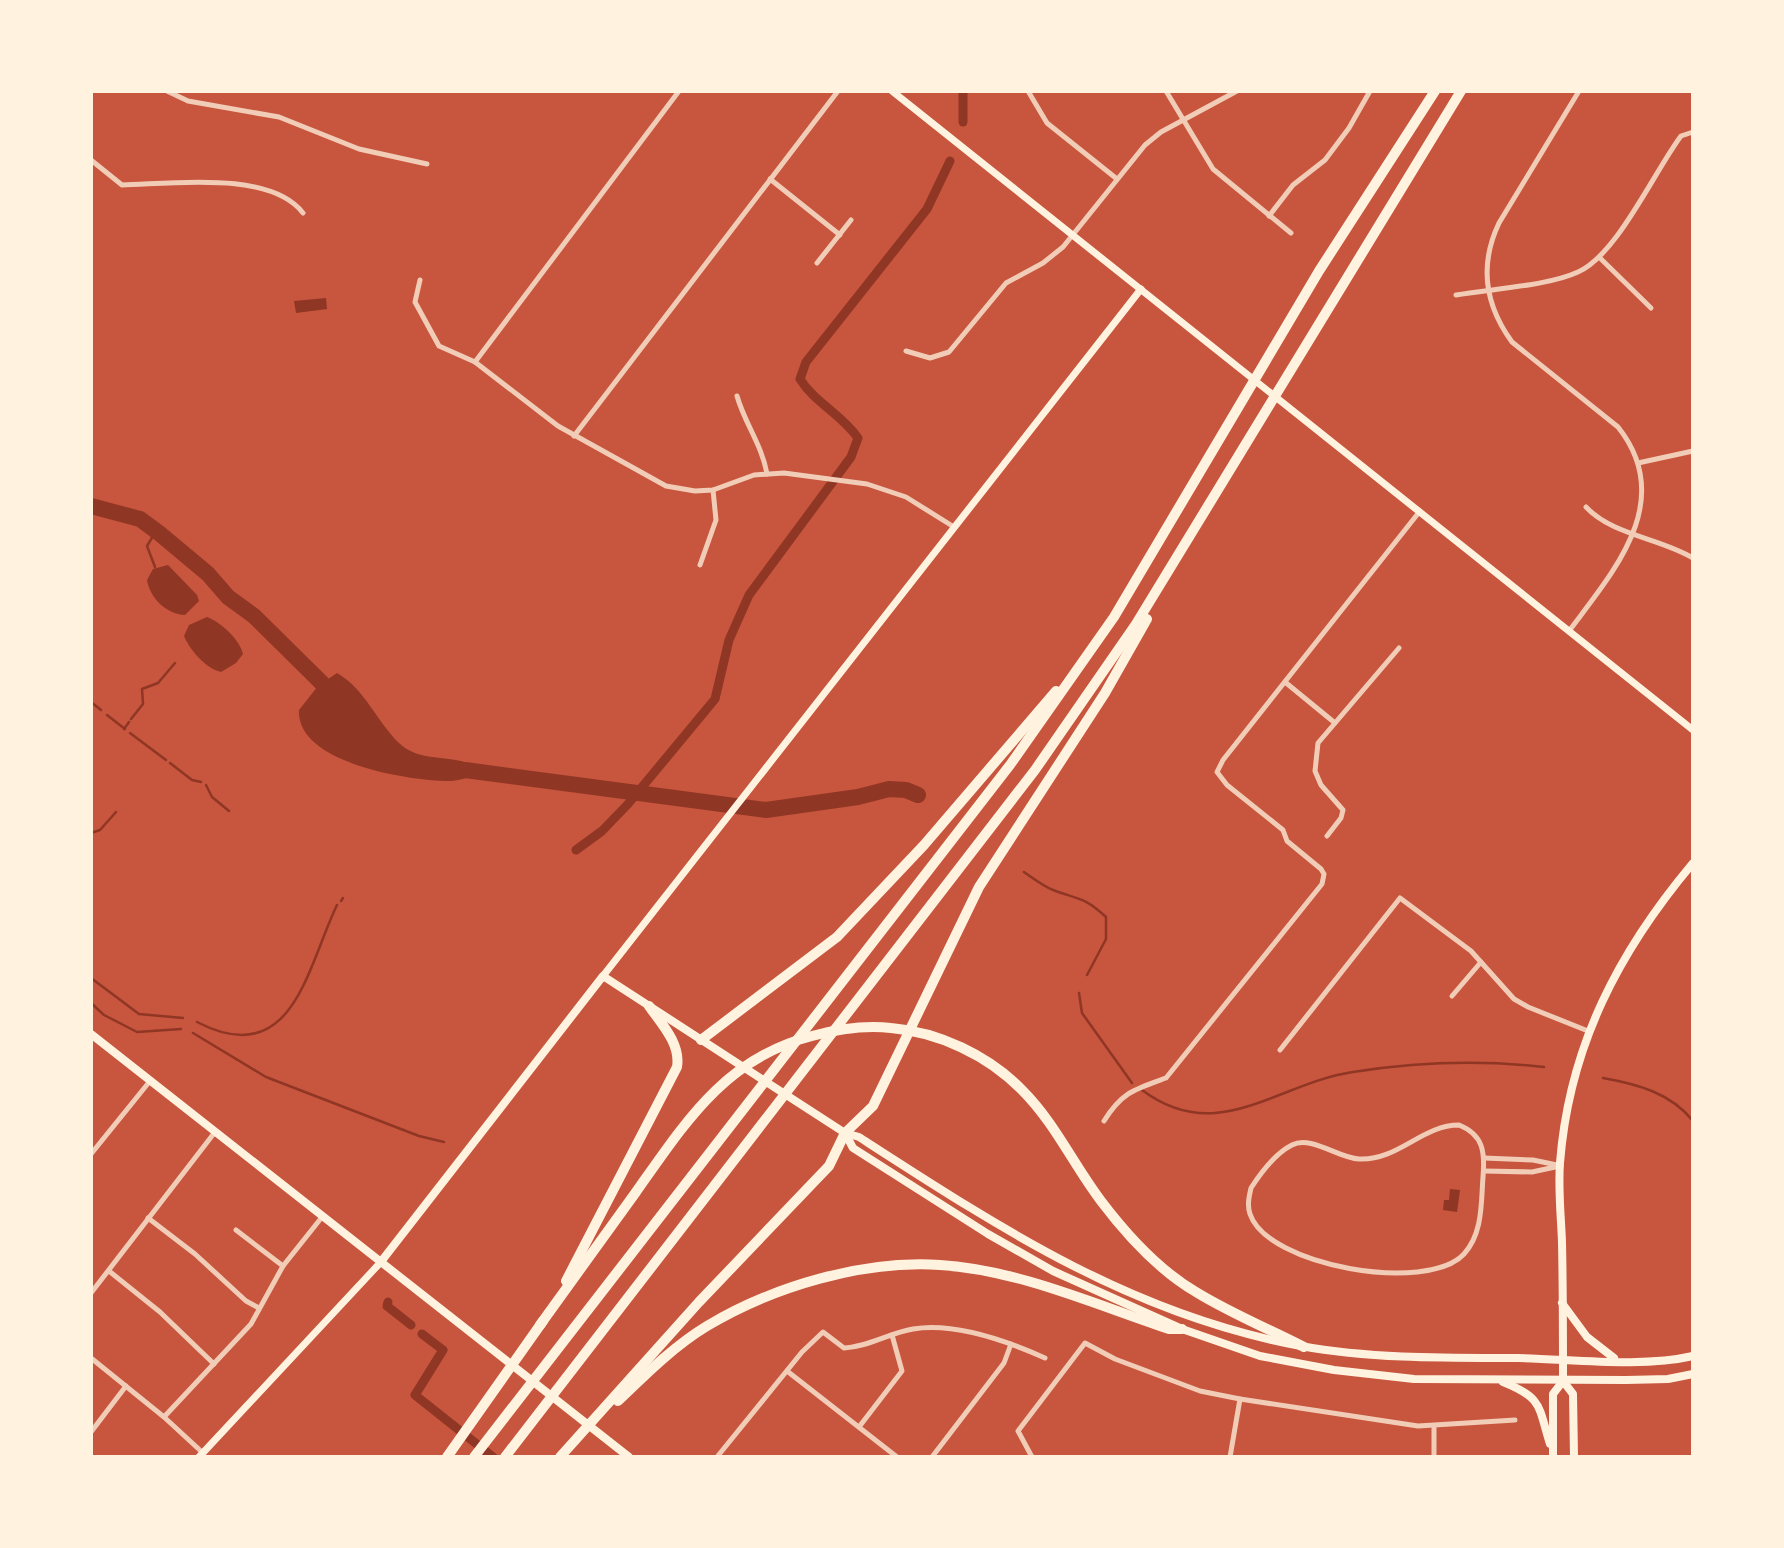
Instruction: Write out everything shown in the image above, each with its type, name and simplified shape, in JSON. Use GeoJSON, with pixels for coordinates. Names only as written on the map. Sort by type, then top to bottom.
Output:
{"type":"FeatureCollection","features":[{"type":"Feature","properties":{"kind":"highway"},"geometry":{"type":"LineString","coordinates":[[474,1457],[1010,765],[1095,645],[1319,271],[1435,91]]}},
{"type":"Feature","properties":{"kind":"highway"},"geometry":{"type":"LineString","coordinates":[[505,1457],[1035,770],[1136,624],[1461,91]]}},
{"type":"Feature","properties":{"kind":"highway"},"geometry":{"type":"LineString","coordinates":[[560,1457],[699,1302],[829,1166],[845,1133],[873,1107],[979,887],[1105,693],[1263,414]]}},
{"type":"Feature","properties":{"kind":"highway"},"geometry":{"type":"LineString","coordinates":[[701,1040],[837,937],[924,845],[1095,645]]}},
{"type":"Feature","properties":{"kind":"highway"},"geometry":{"type":"LineString","coordinates":[[540,1325],[594,1231],[677,1067],[679,1058],[670,1036],[649,1006]]}},
{"type":"Feature","properties":{"kind":"highway"},"geometry":{"type":"LineString","coordinates":[[447,1457],[674,1139],[715,1089],[736,1071],[784,1045],[825,1032],[874,1026],[915,1031],[940,1038],[970,1052],[1020,1087],[1052,1124],[1100,1200],[1132,1238],[1174,1276],[1194,1292],[1304,1347]]}},
{"type":"Feature","properties":{"kind":"highway"},"geometry":{"type":"LineString","coordinates":[[560,1457],[674,1350],[708,1325],[784,1290],[863,1269],[940,1265],[1017,1278],[1170,1329],[1182,1329]]}},
{"type":"Feature","properties":{"kind":"main road"},"geometry":{"type":"LineString","coordinates":[[892,91],[1693,730]]}},
{"type":"Feature","properties":{"kind":"main road"},"geometry":{"type":"LineString","coordinates":[[201,1455],[380,1263],[1141,289]]}},
{"type":"Feature","properties":{"kind":"main road"},"geometry":{"type":"LineString","coordinates":[[1553,1456],[1553,1394],[1563,1381],[1560,1166],[1566,1111],[1588,1031],[1606,988],[1633,942],[1693,863]]}},
{"type":"Feature","properties":{"kind":"main road"},"geometry":{"type":"LineString","coordinates":[[603,976],[820,1118],[845,1133],[859,1137],[1033,1247],[1105,1284],[1200,1320],[1304,1347],[1455,1358],[1664,1360],[1693,1356]]}},
{"type":"Feature","properties":{"kind":"main road"},"geometry":{"type":"LineString","coordinates":[[91,1034],[629,1457]]}},
{"type":"Feature","properties":{"kind":"main road"},"geometry":{"type":"LineString","coordinates":[[845,1133],[853,1148],[1009,1247],[1077,1283],[1237,1350],[1334,1370],[1414,1379],[1563,1381],[1668,1379],[1693,1374]]}},
{"type":"Feature","properties":{"kind":"main road"},"geometry":{"type":"LineString","coordinates":[[1562,1303],[1587,1337],[1617,1360]]}},
{"type":"Feature","properties":{"kind":"main road"},"geometry":{"type":"LineString","coordinates":[[1497,1379],[1535,1398],[1543,1411],[1553,1456]]}},
{"type":"Feature","properties":{"kind":"main road"},"geometry":{"type":"LineString","coordinates":[[1563,1381],[1573,1394],[1574,1457]]}},
{"type":"Feature","properties":{"kind":"street"},"geometry":{"type":"LineString","coordinates":[[167,91],[188,101],[279,117],[359,149],[427,164]]}},
{"type":"Feature","properties":{"kind":"street"},"geometry":{"type":"LineString","coordinates":[[475,362],[679,91]]}},
{"type":"Feature","properties":{"kind":"street"},"geometry":{"type":"LineString","coordinates":[[574,436],[838,91]]}},
{"type":"Feature","properties":{"kind":"street"},"geometry":{"type":"LineString","coordinates":[[1028,91],[1033,104],[1047,124],[1117,178]]}},
{"type":"Feature","properties":{"kind":"street"},"geometry":{"type":"LineString","coordinates":[[1166,91],[1213,170],[1291,233]]}},
{"type":"Feature","properties":{"kind":"street"},"geometry":{"type":"LineString","coordinates":[[906,351],[930,358],[946,355],[1006,283],[1047,260],[1073,235],[1150,141],[1237,91]]}},
{"type":"Feature","properties":{"kind":"street"},"geometry":{"type":"LineString","coordinates":[[1269,216],[1295,183],[1325,160],[1349,128],[1370,91]]}},
{"type":"Feature","properties":{"kind":"street"},"geometry":{"type":"LineString","coordinates":[[1569,631],[1619,564],[1634,532],[1640,499],[1638,463],[1628,439],[1618,427],[1513,342],[1502,328],[1487,290],[1487,255],[1499,223],[1580,91]]}},
{"type":"Feature","properties":{"kind":"street"},"geometry":{"type":"LineString","coordinates":[[1456,295],[1576,273],[1600,258],[1673,147],[1681,136],[1692,131]]}},
{"type":"Feature","properties":{"kind":"street"},"geometry":{"type":"LineString","coordinates":[[91,160],[118,184],[243,183],[291,203],[303,212]]}},
{"type":"Feature","properties":{"kind":"street"},"geometry":{"type":"LineString","coordinates":[[770,180],[840,235]]}},
{"type":"Feature","properties":{"kind":"street"},"geometry":{"type":"LineString","coordinates":[[817,263],[851,220]]}},
{"type":"Feature","properties":{"kind":"street"},"geometry":{"type":"LineString","coordinates":[[1600,258],[1651,308]]}},
{"type":"Feature","properties":{"kind":"street"},"geometry":{"type":"LineString","coordinates":[[420,280],[415,302],[436,342],[444,349],[475,362],[574,436],[666,486],[695,491],[713,490],[767,474],[828,479],[882,487],[906,497],[954,527]]}},
{"type":"Feature","properties":{"kind":"street"},"geometry":{"type":"LineString","coordinates":[[737,396],[746,423],[764,453],[767,474]]}},
{"type":"Feature","properties":{"kind":"street"},"geometry":{"type":"LineString","coordinates":[[1638,463],[1693,451]]}},
{"type":"Feature","properties":{"kind":"street"},"geometry":{"type":"LineString","coordinates":[[700,565],[716,520],[713,490]]}},
{"type":"Feature","properties":{"kind":"street"},"geometry":{"type":"LineString","coordinates":[[1586,507],[1603,522],[1634,532],[1693,558]]}},
{"type":"Feature","properties":{"kind":"street"},"geometry":{"type":"LineString","coordinates":[[1104,1121],[1115,1102],[1127,1092],[1166,1078],[1322,884],[1324,874],[1321,869],[1287,841],[1283,830],[1227,785],[1217,772],[1284,682],[1420,510]]}},
{"type":"Feature","properties":{"kind":"street"},"geometry":{"type":"LineString","coordinates":[[1326,836],[1341,818],[1343,810],[1321,785],[1315,771],[1318,743],[1399,648]]}},
{"type":"Feature","properties":{"kind":"street"},"geometry":{"type":"LineString","coordinates":[[1284,682],[1335,723]]}},
{"type":"Feature","properties":{"kind":"street"},"geometry":{"type":"LineString","coordinates":[[1280,1050],[1401,898],[1481,962],[1514,999],[1588,1031]]}},
{"type":"Feature","properties":{"kind":"street"},"geometry":{"type":"LineString","coordinates":[[1452,996],[1481,962]]}},
{"type":"Feature","properties":{"kind":"street"},"geometry":{"type":"LineString","coordinates":[[91,1154],[150,1081]]}},
{"type":"Feature","properties":{"kind":"street"},"geometry":{"type":"LineString","coordinates":[[1459,1125],[1480,1139],[1484,1158],[1480,1222],[1470,1245],[1456,1261],[1419,1272],[1352,1270],[1303,1255],[1263,1233],[1254,1223],[1248,1205],[1251,1188],[1257,1178],[1285,1150],[1298,1143],[1315,1145],[1343,1157],[1378,1158],[1392,1154],[1440,1126],[1459,1125]]}},
{"type":"Feature","properties":{"kind":"street"},"geometry":{"type":"LineString","coordinates":[[91,1293],[215,1132]]}},
{"type":"Feature","properties":{"kind":"street"},"geometry":{"type":"LineString","coordinates":[[1484,1158],[1532,1160],[1560,1166]]}},
{"type":"Feature","properties":{"kind":"street"},"geometry":{"type":"LineString","coordinates":[[1484,1171],[1532,1172],[1560,1166]]}},
{"type":"Feature","properties":{"kind":"street"},"geometry":{"type":"LineString","coordinates":[[164,1417],[251,1324],[283,1266],[322,1217]]}},
{"type":"Feature","properties":{"kind":"street"},"geometry":{"type":"LineString","coordinates":[[148,1218],[195,1254],[246,1301],[259,1308]]}},
{"type":"Feature","properties":{"kind":"street"},"geometry":{"type":"LineString","coordinates":[[236,1230],[283,1266]]}},
{"type":"Feature","properties":{"kind":"street"},"geometry":{"type":"LineString","coordinates":[[109,1271],[160,1312],[214,1364]]}},
{"type":"Feature","properties":{"kind":"street"},"geometry":{"type":"LineString","coordinates":[[717,1457],[787,1370],[823,1332],[844,1348],[925,1328],[958,1331],[1011,1344],[1045,1358]]}},
{"type":"Feature","properties":{"kind":"street"},"geometry":{"type":"LineString","coordinates":[[859,1427],[902,1371],[892,1335]]}},
{"type":"Feature","properties":{"kind":"street"},"geometry":{"type":"LineString","coordinates":[[1032,1457],[1018,1431],[1085,1343],[1200,1391],[1240,1399],[1434,1427],[1515,1420]]}},
{"type":"Feature","properties":{"kind":"street"},"geometry":{"type":"LineString","coordinates":[[932,1457],[1004,1363],[1011,1344]]}},
{"type":"Feature","properties":{"kind":"street"},"geometry":{"type":"LineString","coordinates":[[91,1358],[164,1417],[201,1455]]}},
{"type":"Feature","properties":{"kind":"street"},"geometry":{"type":"LineString","coordinates":[[787,1370],[897,1457]]}},
{"type":"Feature","properties":{"kind":"street"},"geometry":{"type":"LineString","coordinates":[[91,1432],[126,1386]]}},
{"type":"Feature","properties":{"kind":"street"},"geometry":{"type":"LineString","coordinates":[[1230,1457],[1240,1399]]}},
{"type":"Feature","properties":{"kind":"street"},"geometry":{"type":"LineString","coordinates":[[1434,1427],[1434,1457]]}},
{"type":"Feature","properties":{"kind":"shaded area"},"geometry":{"type":"Polygon","coordinates":[[[326,298],[327,309],[296,313],[294,301],[326,298]]]}},
{"type":"Feature","properties":{"kind":"shaded area"},"geometry":{"type":"Polygon","coordinates":[[[168,565],[197,595],[199,601],[185,615],[165,608],[155,599],[149,587],[147,580],[153,569],[168,565]]]}},
{"type":"Feature","properties":{"kind":"shaded area"},"geometry":{"type":"Polygon","coordinates":[[[207,617],[229,632],[243,654],[236,663],[221,672],[209,667],[199,658],[184,636],[189,625],[207,617]]]}},
{"type":"Feature","properties":{"kind":"shaded area"},"geometry":{"type":"Polygon","coordinates":[[[337,673],[355,688],[391,735],[406,748],[421,755],[464,762],[486,772],[454,781],[431,780],[383,773],[335,756],[316,743],[303,728],[299,710],[318,686],[337,673]]]}},
{"type":"Feature","properties":{"kind":"shaded area"},"geometry":{"type":"Polygon","coordinates":[[[1450,1189],[1460,1190],[1457,1212],[1443,1210],[1444,1200],[1449,1200],[1450,1189]]]}},
{"type":"Feature","properties":{"kind":"waterway"},"geometry":{"type":"LineString","coordinates":[[963,91],[963,122]]}},
{"type":"Feature","properties":{"kind":"waterway"},"geometry":{"type":"LineString","coordinates":[[576,850],[602,831],[628,804],[715,699],[729,640],[749,595],[851,457],[858,438],[800,379],[806,362],[927,209],[950,161]]}},
{"type":"Feature","properties":{"kind":"waterway"},"geometry":{"type":"LineString","coordinates":[[91,506],[140,519],[159,533],[208,574],[228,597],[254,616],[335,696]]}},
{"type":"Feature","properties":{"kind":"waterway"},"geometry":{"type":"LineString","coordinates":[[155,567],[147,546],[156,531]]}},
{"type":"Feature","properties":{"kind":"waterway"},"geometry":{"type":"LineString","coordinates":[[131,719],[143,704],[142,689],[158,683],[175,663]]}},
{"type":"Feature","properties":{"kind":"waterway"},"geometry":{"type":"LineString","coordinates":[[91,702],[101,710]]}},
{"type":"Feature","properties":{"kind":"waterway"},"geometry":{"type":"LineString","coordinates":[[107,715],[125,729]]}},
{"type":"Feature","properties":{"kind":"waterway"},"geometry":{"type":"LineString","coordinates":[[124,729],[129,722]]}},
{"type":"Feature","properties":{"kind":"waterway"},"geometry":{"type":"LineString","coordinates":[[130,733],[166,760]]}},
{"type":"Feature","properties":{"kind":"waterway"},"geometry":{"type":"LineString","coordinates":[[170,763],[192,780],[201,782]]}},
{"type":"Feature","properties":{"kind":"waterway"},"geometry":{"type":"LineString","coordinates":[[465,770],[766,810],[858,797],[889,789],[906,790],[918,795]]}},
{"type":"Feature","properties":{"kind":"waterway"},"geometry":{"type":"LineString","coordinates":[[206,785],[212,797],[229,811]]}},
{"type":"Feature","properties":{"kind":"waterway"},"geometry":{"type":"LineString","coordinates":[[91,833],[100,830],[116,812]]}},
{"type":"Feature","properties":{"kind":"waterway"},"geometry":{"type":"LineString","coordinates":[[1024,872],[1049,888],[1086,902],[1106,917],[1106,939],[1087,975]]}},
{"type":"Feature","properties":{"kind":"waterway"},"geometry":{"type":"LineString","coordinates":[[197,1022],[229,1034],[255,1034],[276,1023],[292,1006],[305,982],[337,905]]}},
{"type":"Feature","properties":{"kind":"waterway"},"geometry":{"type":"LineString","coordinates":[[91,978],[139,1014],[183,1018]]}},
{"type":"Feature","properties":{"kind":"waterway"},"geometry":{"type":"LineString","coordinates":[[1079,993],[1082,1013],[1132,1083]]}},
{"type":"Feature","properties":{"kind":"waterway"},"geometry":{"type":"LineString","coordinates":[[91,1003],[104,1015],[137,1032],[181,1029]]}},
{"type":"Feature","properties":{"kind":"waterway"},"geometry":{"type":"LineString","coordinates":[[193,1033],[266,1077],[419,1136],[444,1142]]}},
{"type":"Feature","properties":{"kind":"waterway"},"geometry":{"type":"LineString","coordinates":[[1142,1090],[1170,1106],[1196,1113],[1222,1112],[1247,1106],[1325,1078],[1353,1072],[1449,1063],[1544,1067]]}},
{"type":"Feature","properties":{"kind":"waterway"},"geometry":{"type":"LineString","coordinates":[[1603,1078],[1652,1091],[1674,1103],[1693,1121]]}},
{"type":"Feature","properties":{"kind":"waterway"},"geometry":{"type":"LineString","coordinates":[[388,1302],[387,1306],[411,1325]]}},
{"type":"Feature","properties":{"kind":"waterway"},"geometry":{"type":"LineString","coordinates":[[422,1334],[443,1350],[415,1395],[493,1457]]}}]}
